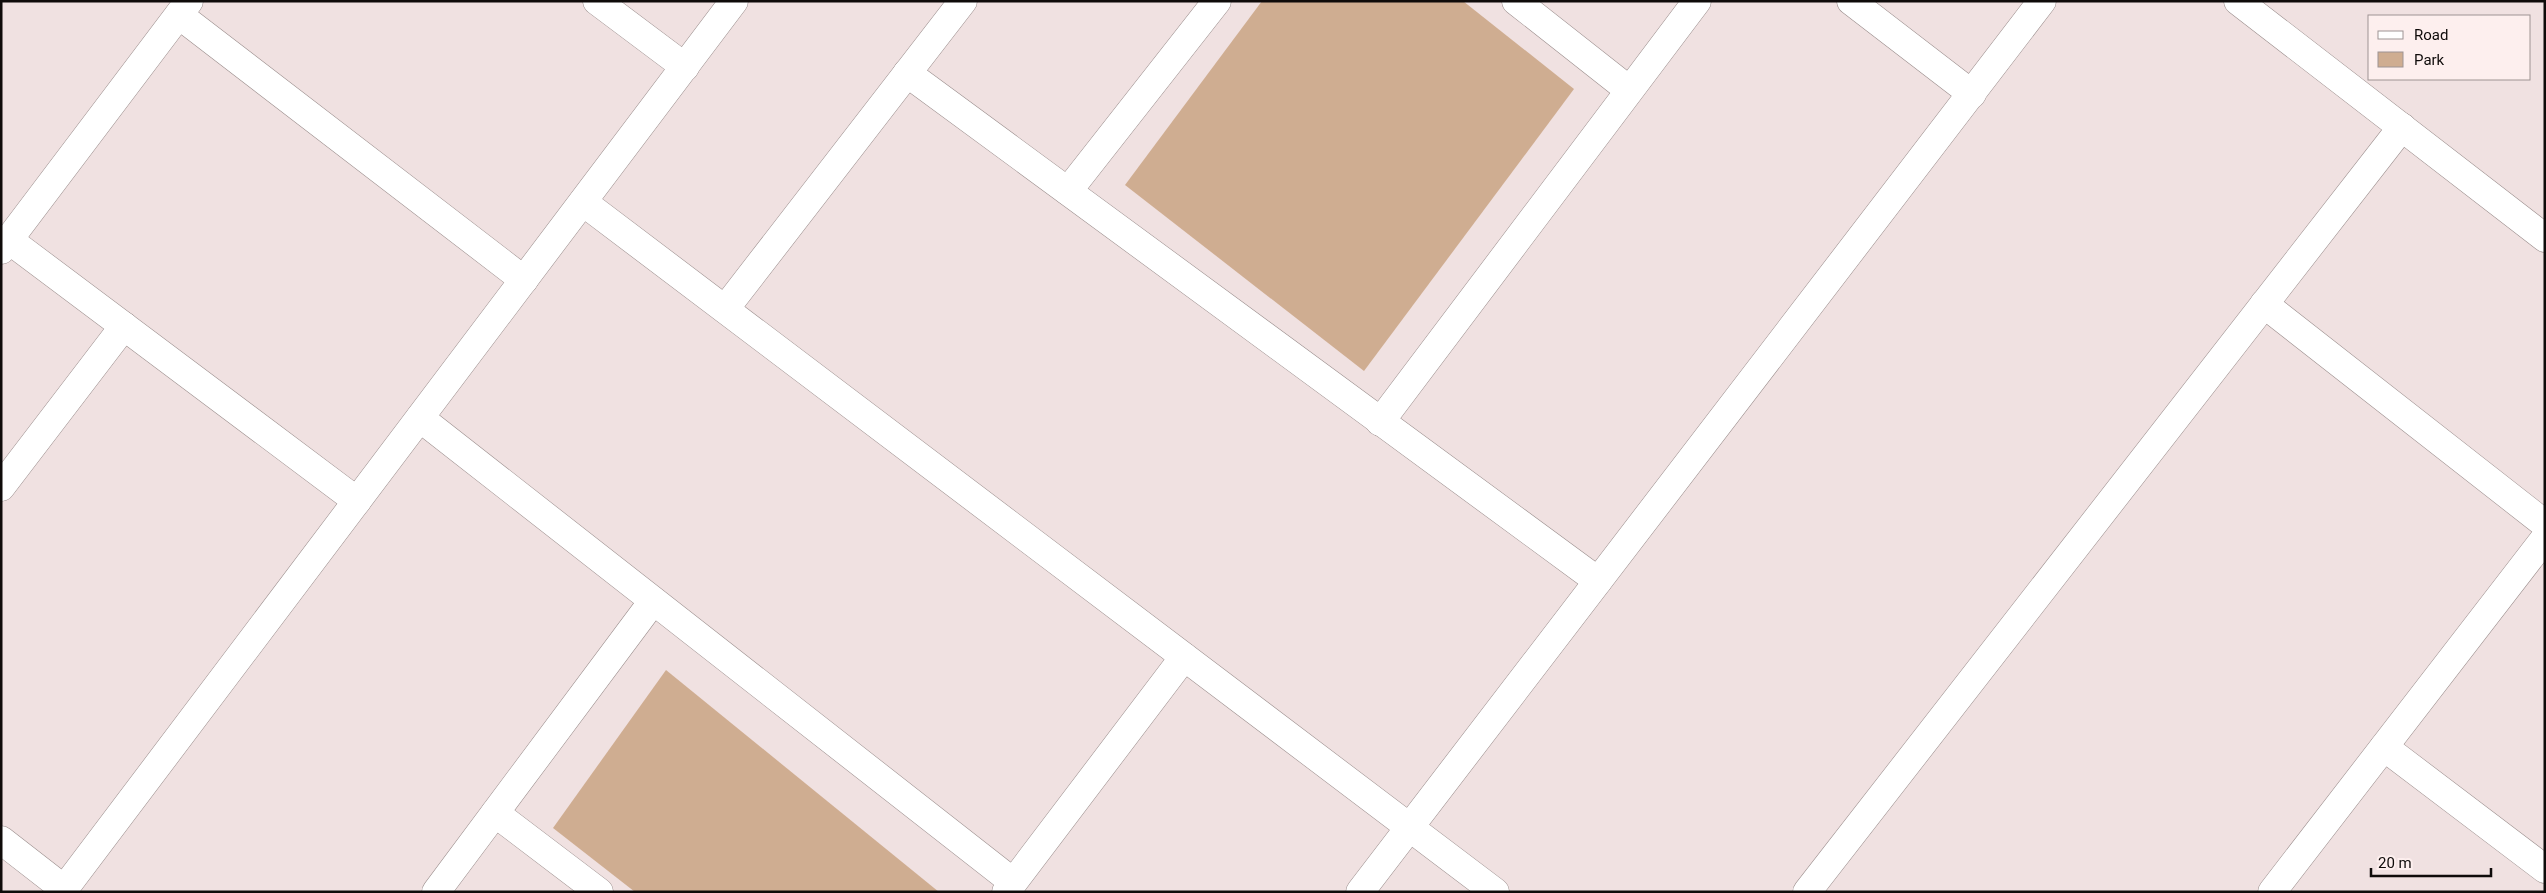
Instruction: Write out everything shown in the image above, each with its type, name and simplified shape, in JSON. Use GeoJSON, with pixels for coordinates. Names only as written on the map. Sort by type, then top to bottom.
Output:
{"type":"FeatureCollection","features":[{"type":"Feature","properties":{"kind":"street"},"geometry":{"type":"LineString","coordinates":[[597,1],[685,67]]}},
{"type":"Feature","properties":{"kind":"street"},"geometry":{"type":"LineString","coordinates":[[1,840],[63,891],[734,1]]}},
{"type":"Feature","properties":{"kind":"street"},"geometry":{"type":"LineString","coordinates":[[725,309],[963,1]]}},
{"type":"Feature","properties":{"kind":"street"},"geometry":{"type":"LineString","coordinates":[[1068,191],[1216,1]]}},
{"type":"Feature","properties":{"kind":"street"},"geometry":{"type":"LineString","coordinates":[[1516,1],[1629,90]]}},
{"type":"Feature","properties":{"kind":"street"},"geometry":{"type":"LineString","coordinates":[[1380,422],[1697,1]]}},
{"type":"Feature","properties":{"kind":"street"},"geometry":{"type":"LineString","coordinates":[[1851,1],[1972,94]]}},
{"type":"Feature","properties":{"kind":"street"},"geometry":{"type":"LineString","coordinates":[[1360,892],[2042,1]]}},
{"type":"Feature","properties":{"kind":"street"},"geometry":{"type":"LineString","coordinates":[[2238,1],[2545,238]]}},
{"type":"Feature","properties":{"kind":"street"},"geometry":{"type":"LineString","coordinates":[[357,501],[124,326],[5,245],[184,8],[524,280]]}},
{"type":"Feature","properties":{"kind":"street"},"geometry":{"type":"LineString","coordinates":[[908,73],[1598,582]]}},
{"type":"Feature","properties":{"kind":"street"},"geometry":{"type":"LineString","coordinates":[[1807,892],[2402,127]]}},
{"type":"Feature","properties":{"kind":"street"},"geometry":{"type":"LineString","coordinates":[[583,202],[1495,892]]}},
{"type":"Feature","properties":{"kind":"street"},"geometry":{"type":"LineString","coordinates":[[2264,304],[2545,524]]}},
{"type":"Feature","properties":{"kind":"street"},"geometry":{"type":"LineString","coordinates":[[1,487],[124,326]]}},
{"type":"Feature","properties":{"kind":"street"},"geometry":{"type":"LineString","coordinates":[[420,418],[653,601],[1009,887],[1184,657]]}},
{"type":"Feature","properties":{"kind":"street"},"geometry":{"type":"LineString","coordinates":[[2272,892],[2545,538]]}},
{"type":"Feature","properties":{"kind":"street"},"geometry":{"type":"LineString","coordinates":[[436,892],[653,601]]}},
{"type":"Feature","properties":{"kind":"street"},"geometry":{"type":"LineString","coordinates":[[2384,747],[2545,868]]}},
{"type":"Feature","properties":{"kind":"street"},"geometry":{"type":"LineString","coordinates":[[495,813],[599,892]]}},
{"type":"Feature","properties":{"kind":"green space"},"geometry":{"type":"Polygon","coordinates":[[[1262,1],[1463,1],[1574,89],[1364,371],[1125,185],[1262,1]]]}},
{"type":"Feature","properties":{"kind":"green space"},"geometry":{"type":"Polygon","coordinates":[[[666,670],[939,892],[635,892],[553,828],[666,670]]]}}]}
